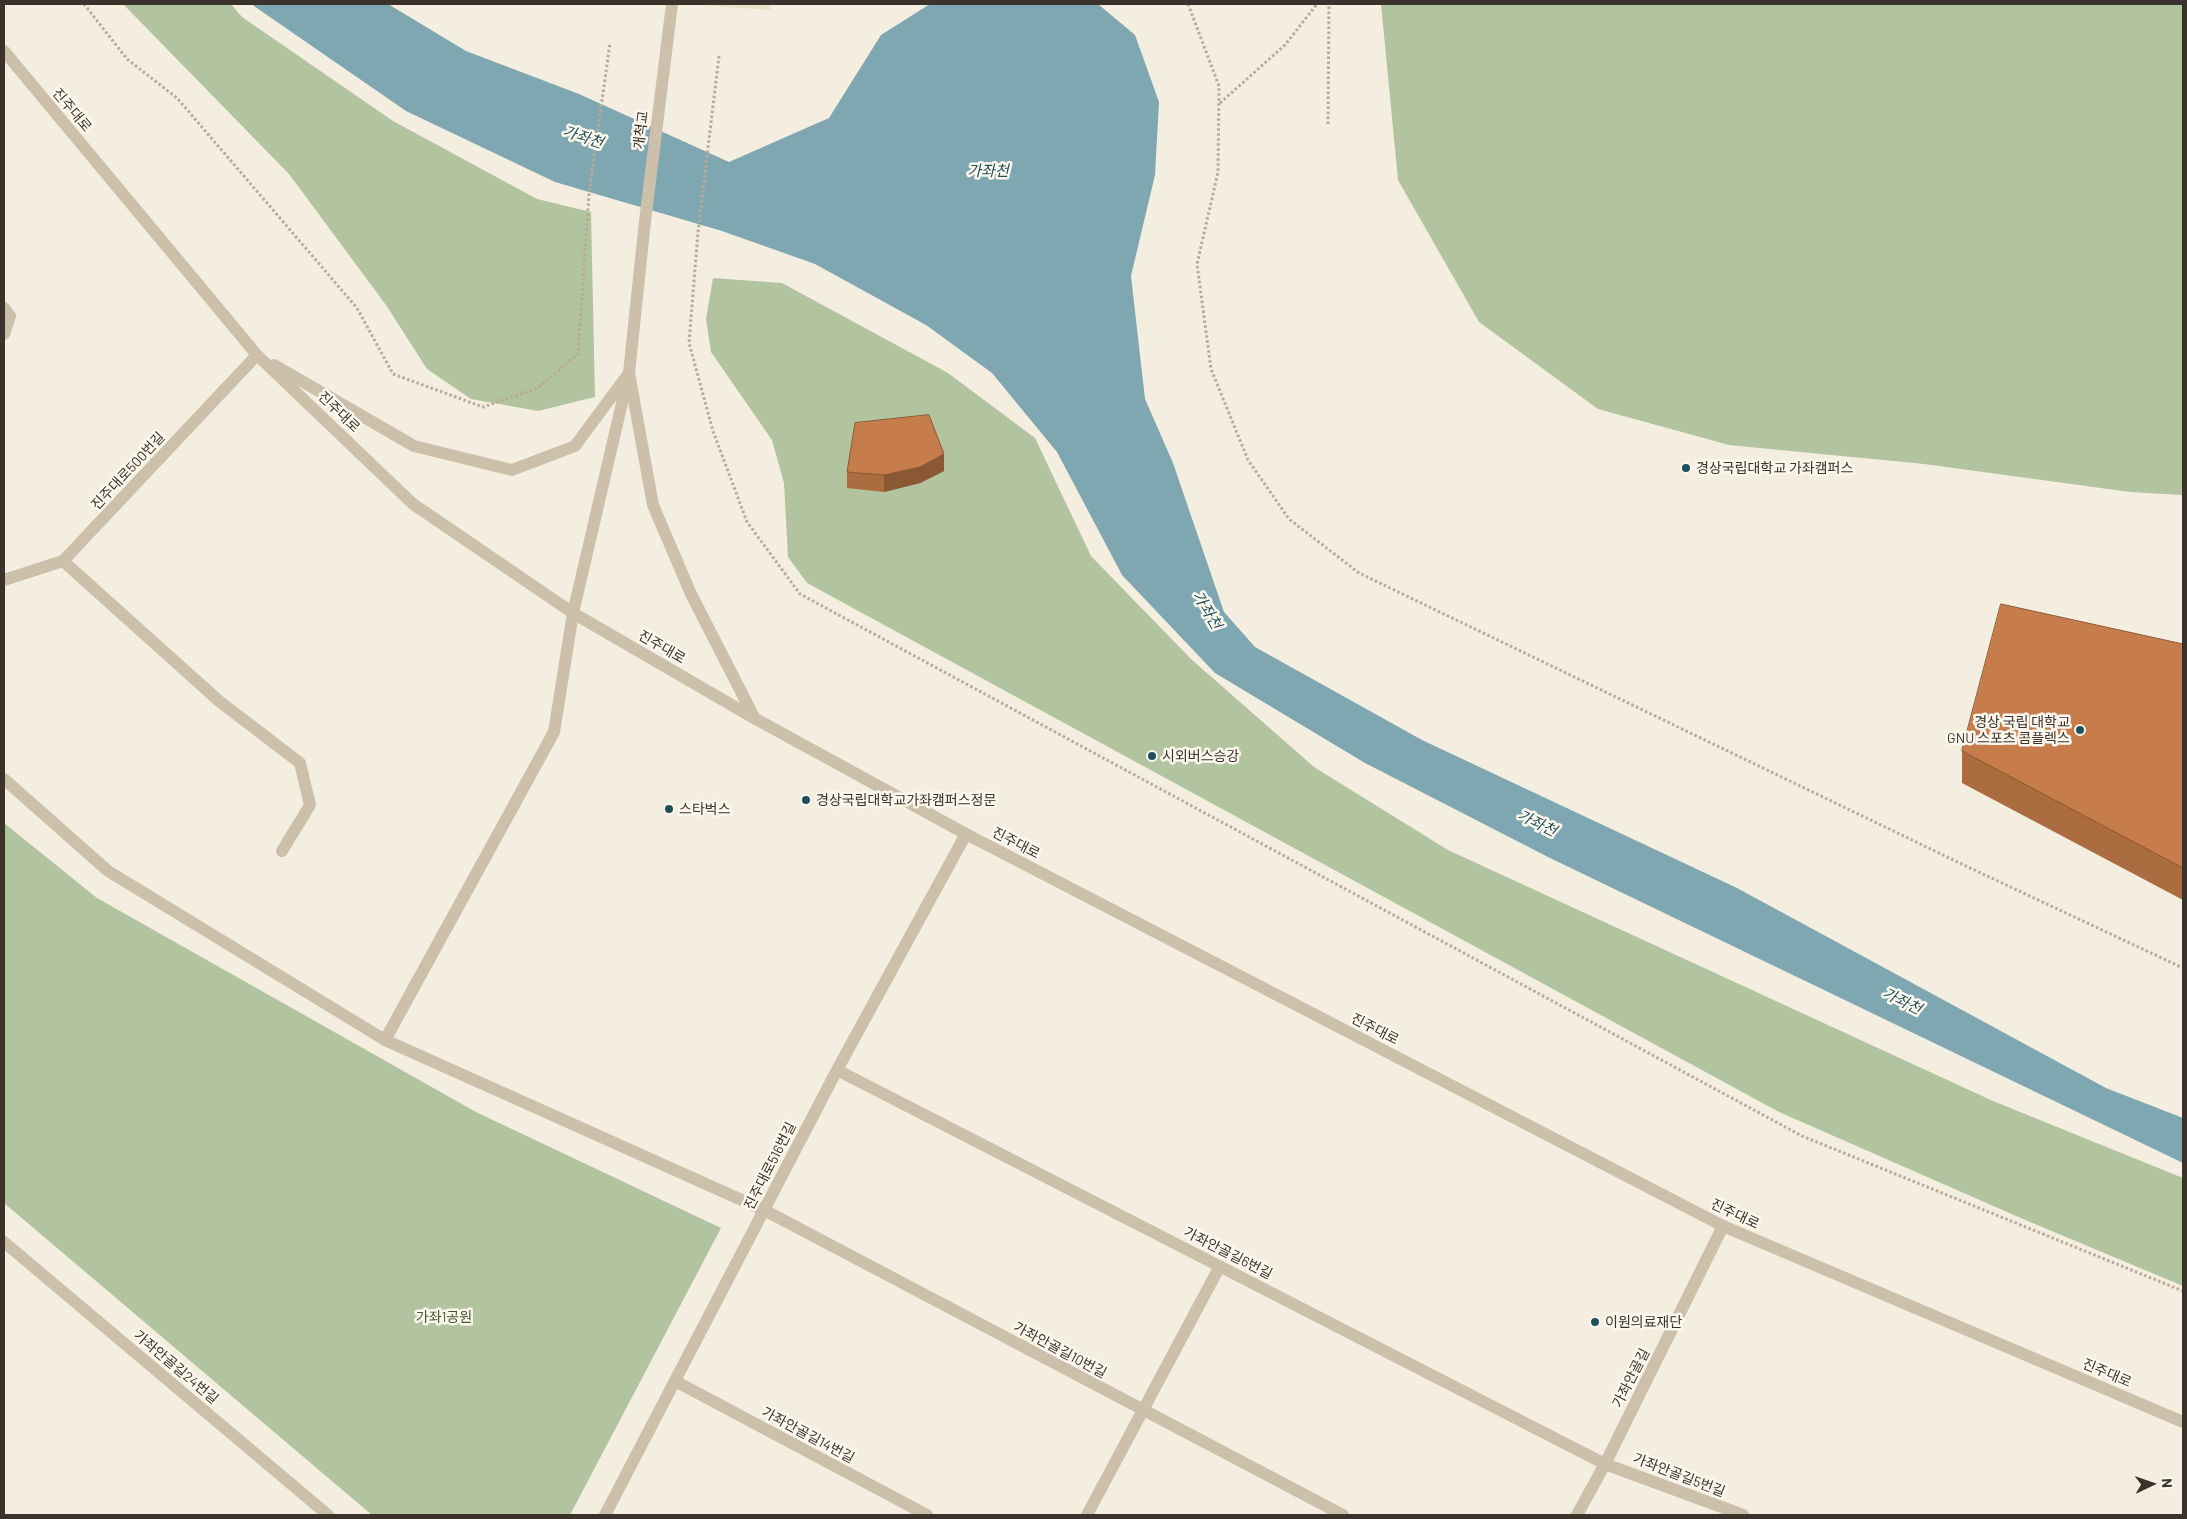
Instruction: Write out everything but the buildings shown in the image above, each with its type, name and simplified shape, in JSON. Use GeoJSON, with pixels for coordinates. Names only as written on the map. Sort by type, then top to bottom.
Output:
{"type":"FeatureCollection","features":[{"type":"Feature","properties":{"kind":"street","name":"개척교"},"geometry":{"type":"LineString","coordinates":[[629,373],[645,221],[672,4]]}},
{"type":"Feature","properties":{"kind":"street","name":"진주대로"},"geometry":{"type":"LineString","coordinates":[[4,51],[257,355],[413,504],[573,613],[754,718],[966,834],[1724,1226],[2183,1422]]}},
{"type":"Feature","properties":{"kind":"street"},"geometry":{"type":"LineString","coordinates":[[4,308],[10,316],[4,334]]}},
{"type":"Feature","properties":{"kind":"street"},"geometry":{"type":"LineString","coordinates":[[257,355],[414,446],[512,470],[575,446],[629,373]]}},
{"type":"Feature","properties":{"kind":"street","name":"진주대로500번길"},"geometry":{"type":"LineString","coordinates":[[4,580],[63,561],[257,355]]}},
{"type":"Feature","properties":{"kind":"street"},"geometry":{"type":"LineString","coordinates":[[385,1040],[554,732],[573,613],[629,373]]}},
{"type":"Feature","properties":{"kind":"street"},"geometry":{"type":"LineString","coordinates":[[629,373],[653,505],[691,594],[754,718]]}},
{"type":"Feature","properties":{"kind":"street"},"geometry":{"type":"LineString","coordinates":[[63,561],[219,701],[300,763],[310,805],[282,851]]}},
{"type":"Feature","properties":{"kind":"street","name":"가좌안골길10번길"},"geometry":{"type":"LineString","coordinates":[[4,779],[108,871],[385,1040],[764,1210],[1343,1515]]}},
{"type":"Feature","properties":{"kind":"street","name":"진주대로516번길"},"geometry":{"type":"LineString","coordinates":[[605,1515],[837,1070],[966,834]]}},
{"type":"Feature","properties":{"kind":"street","name":"가좌안골길6번길"},"geometry":{"type":"LineString","coordinates":[[837,1070],[1605,1464]]}},
{"type":"Feature","properties":{"kind":"street","name":"가좌안골길"},"geometry":{"type":"LineString","coordinates":[[1577,1515],[1605,1464],[1724,1226]]}},
{"type":"Feature","properties":{"kind":"street","name":"가좌안골길24번길"},"geometry":{"type":"LineString","coordinates":[[4,1242],[328,1515]]}},
{"type":"Feature","properties":{"kind":"street"},"geometry":{"type":"LineString","coordinates":[[1087,1515],[1220,1266]]}},
{"type":"Feature","properties":{"kind":"street","name":"가좌안골길14번길"},"geometry":{"type":"LineString","coordinates":[[675,1381],[927,1515]]}},
{"type":"Feature","properties":{"kind":"street","name":"가좌안골길5번길"},"geometry":{"type":"LineString","coordinates":[[1605,1464],[1743,1515]]}},
{"type":"Feature","properties":{"kind":"path"},"geometry":{"type":"LineString","coordinates":[[84,4],[127,59],[177,98],[357,308],[393,374],[483,407],[538,388],[578,354],[589,194],[610,43]]}},
{"type":"Feature","properties":{"kind":"path"},"geometry":{"type":"LineString","coordinates":[[1188,4],[1219,86],[1218,172],[1197,264],[1211,368],[1248,460],[1288,519],[1359,573],[1960,863],[2183,968]]}},
{"type":"Feature","properties":{"kind":"path"},"geometry":{"type":"LineString","coordinates":[[1219,103],[1285,45],[1317,4]]}},
{"type":"Feature","properties":{"kind":"path"},"geometry":{"type":"LineString","coordinates":[[1328,124],[1329,4]]}},
{"type":"Feature","properties":{"kind":"path"},"geometry":{"type":"LineString","coordinates":[[719,56],[698,232],[690,343],[713,431],[747,522],[800,594],[1802,1136],[2183,1290]]}},
{"type":"Feature","properties":{"kind":"green space"},"geometry":{"type":"Polygon","coordinates":[[[123,4],[231,4],[242,17],[393,121],[537,199],[591,212],[595,397],[538,411],[471,399],[427,369],[386,305],[289,174],[123,4]]]}},
{"type":"Feature","properties":{"kind":"green space"},"geometry":{"type":"Polygon","coordinates":[[[1381,4],[2183,4],[2183,495],[2130,492],[1924,464],[1729,445],[1598,409],[1479,322],[1398,180],[1381,4]]]}},
{"type":"Feature","properties":{"kind":"green space"},"geometry":{"type":"Polygon","coordinates":[[[713,278],[782,283],[948,373],[1035,438],[1091,556],[1191,659],[1314,767],[1448,850],[1993,1101],[2183,1178],[2183,1286],[2023,1219],[1779,1112],[807,583],[788,557],[784,483],[772,440],[711,352],[706,319],[713,278]]]}},
{"type":"Feature","properties":{"kind":"green space","name":"가좌1공원"},"geometry":{"type":"Polygon","coordinates":[[[4,823],[97,898],[476,1112],[721,1228],[570,1515],[372,1515],[4,1203],[4,823]]]}},
{"type":"Feature","properties":{"kind":"shaded area"},"geometry":{"type":"Polygon","coordinates":[[[711,4],[771,4],[770,10],[711,6],[711,4]]]}},
{"type":"Feature","properties":{"kind":"water","name":"가좌천"},"geometry":{"type":"Polygon","coordinates":[[[251,4],[388,4],[466,51],[579,94],[729,162],[829,118],[881,35],[930,4],[1098,4],[1135,35],[1159,102],[1155,175],[1131,276],[1145,399],[1173,463],[1224,612],[1255,647],[1422,740],[1737,888],[2106,1088],[2183,1118],[2183,1163],[1550,858],[1365,763],[1215,673],[1122,575],[1057,452],[992,373],[926,325],[815,264],[722,231],[555,182],[406,111],[251,4]]]}},
{"type":"Feature","properties":{"kind":"place","name":"경상국립대학교 가좌캠퍼스"},"geometry":{"type":"Point","coordinates":[1686,468]}},
{"type":"Feature","properties":{"kind":"place","name":"경상 국립 대학교 GNU 스포츠 콤플렉스"},"geometry":{"type":"Point","coordinates":[2080,730]}},
{"type":"Feature","properties":{"kind":"place","name":"시외버스승강"},"geometry":{"type":"Point","coordinates":[1152,756]}},
{"type":"Feature","properties":{"kind":"place","name":"경상국립대학교가좌캠퍼스정문"},"geometry":{"type":"Point","coordinates":[806,800]}},
{"type":"Feature","properties":{"kind":"place","name":"스타벅스"},"geometry":{"type":"Point","coordinates":[669,809]}},
{"type":"Feature","properties":{"kind":"place","name":"이원의료재단"},"geometry":{"type":"Point","coordinates":[1595,1322]}}]}
